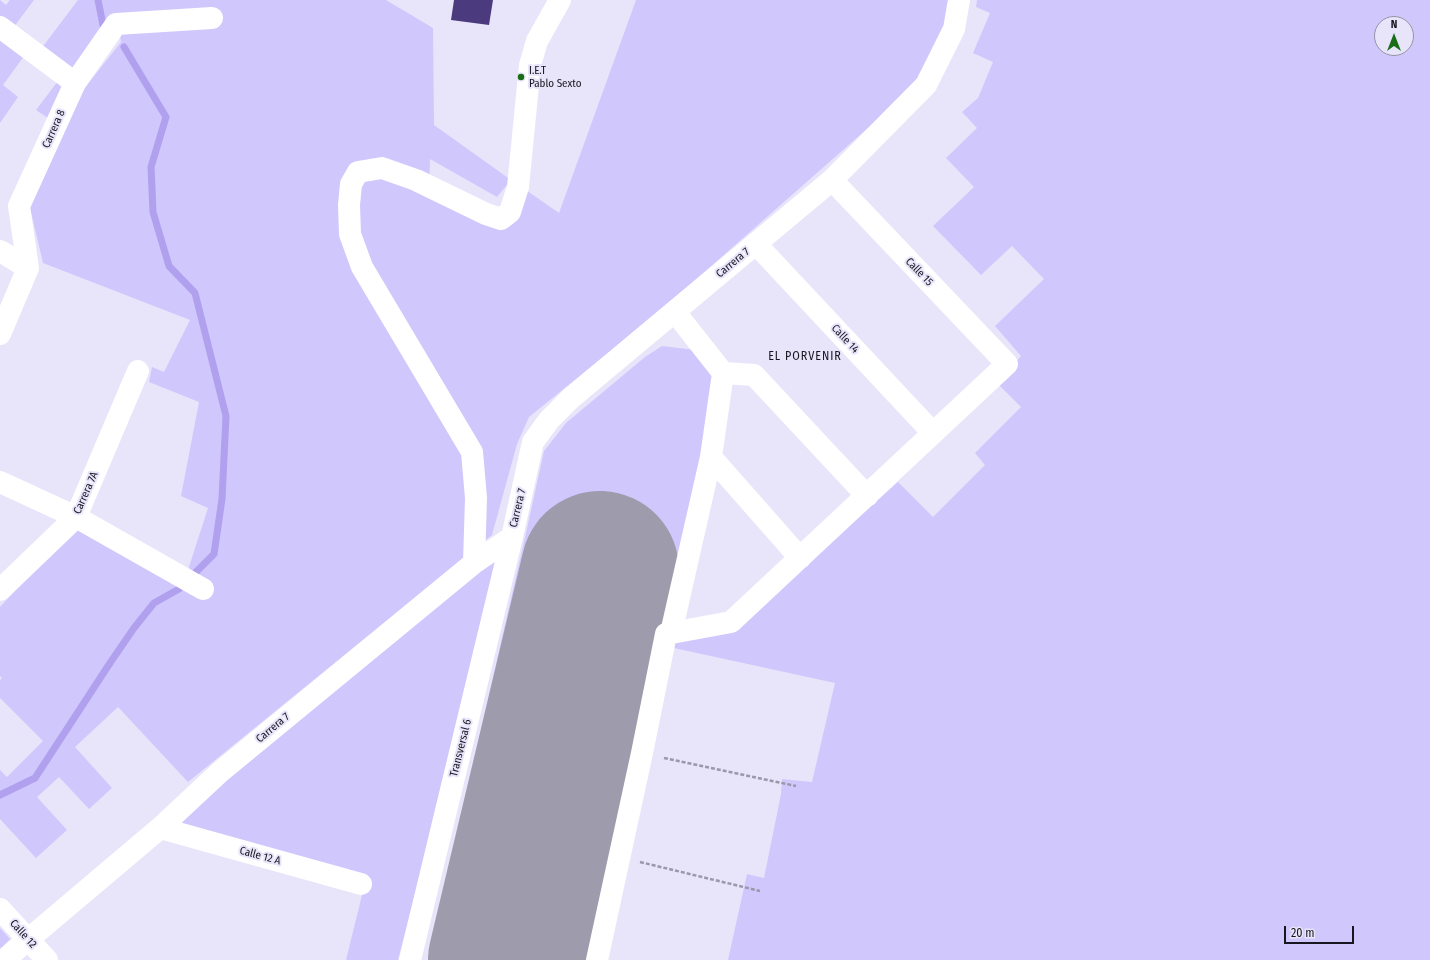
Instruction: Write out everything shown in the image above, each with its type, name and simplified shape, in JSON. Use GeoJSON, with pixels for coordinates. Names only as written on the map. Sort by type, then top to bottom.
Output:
{"type":"FeatureCollection","features":[{"type":"Feature","properties":{"kind":"street"},"geometry":{"type":"LineString","coordinates":[[474,563],[476,498],[472,452],[362,267],[350,234],[349,205],[351,184],[358,172],[382,168],[416,180],[486,214],[501,219],[510,212],[518,187],[530,66],[537,41],[560,0]]}},
{"type":"Feature","properties":{"kind":"street","name":"Carrera 7"},"geometry":{"type":"LineString","coordinates":[[4,960],[160,828],[220,772],[474,563],[512,537],[533,442],[549,420],[571,398],[832,180],[926,85],[954,29],[959,0]]}},
{"type":"Feature","properties":{"kind":"street","name":"Carrera 8"},"geometry":{"type":"LineString","coordinates":[[28,268],[19,206],[75,83],[116,24],[212,18]]}},
{"type":"Feature","properties":{"kind":"street"},"geometry":{"type":"LineString","coordinates":[[0,27],[75,83]]}},
{"type":"Feature","properties":{"kind":"street","name":"Calle 15"},"geometry":{"type":"LineString","coordinates":[[832,180],[1007,364],[934,433]]}},
{"type":"Feature","properties":{"kind":"street","name":"Calle 14"},"geometry":{"type":"LineString","coordinates":[[756,244],[934,433]]}},
{"type":"Feature","properties":{"kind":"street"},"geometry":{"type":"LineString","coordinates":[[0,251],[28,268],[0,334]]}},
{"type":"Feature","properties":{"kind":"street"},"geometry":{"type":"LineString","coordinates":[[671,633],[711,456],[723,373],[675,312]]}},
{"type":"Feature","properties":{"kind":"street","name":"Carrera 7A"},"geometry":{"type":"LineString","coordinates":[[0,590],[76,517],[138,371]]}},
{"type":"Feature","properties":{"kind":"street"},"geometry":{"type":"LineString","coordinates":[[723,373],[754,375],[867,496]]}},
{"type":"Feature","properties":{"kind":"street"},"geometry":{"type":"LineString","coordinates":[[597,960],[621,857],[666,634],[731,622],[934,433]]}},
{"type":"Feature","properties":{"kind":"street"},"geometry":{"type":"LineString","coordinates":[[711,456],[800,558]]}},
{"type":"Feature","properties":{"kind":"street"},"geometry":{"type":"LineString","coordinates":[[0,482],[76,517],[203,589]]}},
{"type":"Feature","properties":{"kind":"street","name":"Transversal 6"},"geometry":{"type":"LineString","coordinates":[[410,960],[512,537]]}},
{"type":"Feature","properties":{"kind":"street","name":"Calle 12 A"},"geometry":{"type":"LineString","coordinates":[[160,828],[361,884]]}},
{"type":"Feature","properties":{"kind":"street","name":"Calle 12"},"geometry":{"type":"LineString","coordinates":[[0,909],[47,960]]}},
{"type":"Feature","properties":{"kind":"path"},"geometry":{"type":"LineString","coordinates":[[642,754],[796,786]]}},
{"type":"Feature","properties":{"kind":"path"},"geometry":{"type":"LineString","coordinates":[[621,857],[760,891]]}},
{"type":"Feature","properties":{"kind":"shaded area"},"geometry":{"type":"Polygon","coordinates":[[[0,0],[6,5],[10,0],[34,0],[13,28],[41,49],[78,0],[386,0],[433,28],[434,125],[511,180],[497,197],[430,159],[429,193],[503,226],[526,190],[559,213],[636,0],[951,0],[948,21],[919,83],[667,305],[529,417],[517,444],[492,535],[188,782],[118,707],[75,747],[112,788],[89,809],[59,777],[37,797],[67,830],[36,858],[0,819],[0,770],[7,777],[43,741],[0,698],[0,680],[2,678],[0,676],[0,607],[77,523],[188,570],[208,508],[181,496],[199,402],[149,382],[152,367],[164,372],[190,320],[43,263],[30,208],[83,90],[121,42],[119,29],[112,18],[51,120],[36,110],[61,77],[27,52],[3,85],[18,97],[0,123],[0,0]]]}},
{"type":"Feature","properties":{"kind":"shaded area"},"geometry":{"type":"Polygon","coordinates":[[[977,0],[1430,0],[1430,960],[728,960],[747,874],[764,878],[781,794],[782,779],[812,782],[835,683],[674,648],[676,638],[735,629],[898,482],[933,517],[985,465],[975,453],[1021,407],[997,383],[1021,356],[995,326],[1044,279],[1012,246],[981,275],[933,226],[974,187],[946,158],[977,128],[962,112],[978,98],[993,62],[973,53],[990,13],[976,7],[977,0]]]}},
{"type":"Feature","properties":{"kind":"shaded area"},"geometry":{"type":"Polygon","coordinates":[[[662,346],[696,350],[717,375],[696,486],[660,623],[580,960],[428,960],[544,451],[566,423],[645,357],[662,346]]]}},
{"type":"Feature","properties":{"kind":"shaded area"},"geometry":{"type":"Polygon","coordinates":[[[503,552],[398,960],[346,960],[363,891],[162,835],[223,777],[503,552]]]}},
{"type":"Feature","properties":{"kind":"shaded area"},"geometry":{"type":"Polygon","coordinates":[[[0,928],[10,939],[0,949],[0,928]]]}},
{"type":"Feature","properties":{"kind":"building"},"geometry":{"type":"Polygon","coordinates":[[[454,0],[493,0],[489,25],[451,20],[454,0]]]}},
{"type":"Feature","properties":{"kind":"waterway"},"geometry":{"type":"LineString","coordinates":[[98,0],[103,25]]}},
{"type":"Feature","properties":{"kind":"waterway"},"geometry":{"type":"LineString","coordinates":[[124,47],[166,117],[151,167],[153,212],[169,266],[195,293],[226,416],[222,499],[214,554],[192,576]]}},
{"type":"Feature","properties":{"kind":"waterway"},"geometry":{"type":"LineString","coordinates":[[0,795],[35,778],[134,628],[154,603],[179,589]]}},
{"type":"Feature","properties":{"kind":"runway"},"geometry":{"type":"LineString","coordinates":[[507,960],[600,570]]}},
{"type":"Feature","properties":{"kind":"place","name":"I.E.T Pablo Sexto"},"geometry":{"type":"Point","coordinates":[521,77]}},
{"type":"Feature","properties":{"kind":"district","name":"EL PORVENIR"},"geometry":{"type":"Point","coordinates":[805,357]}}]}
